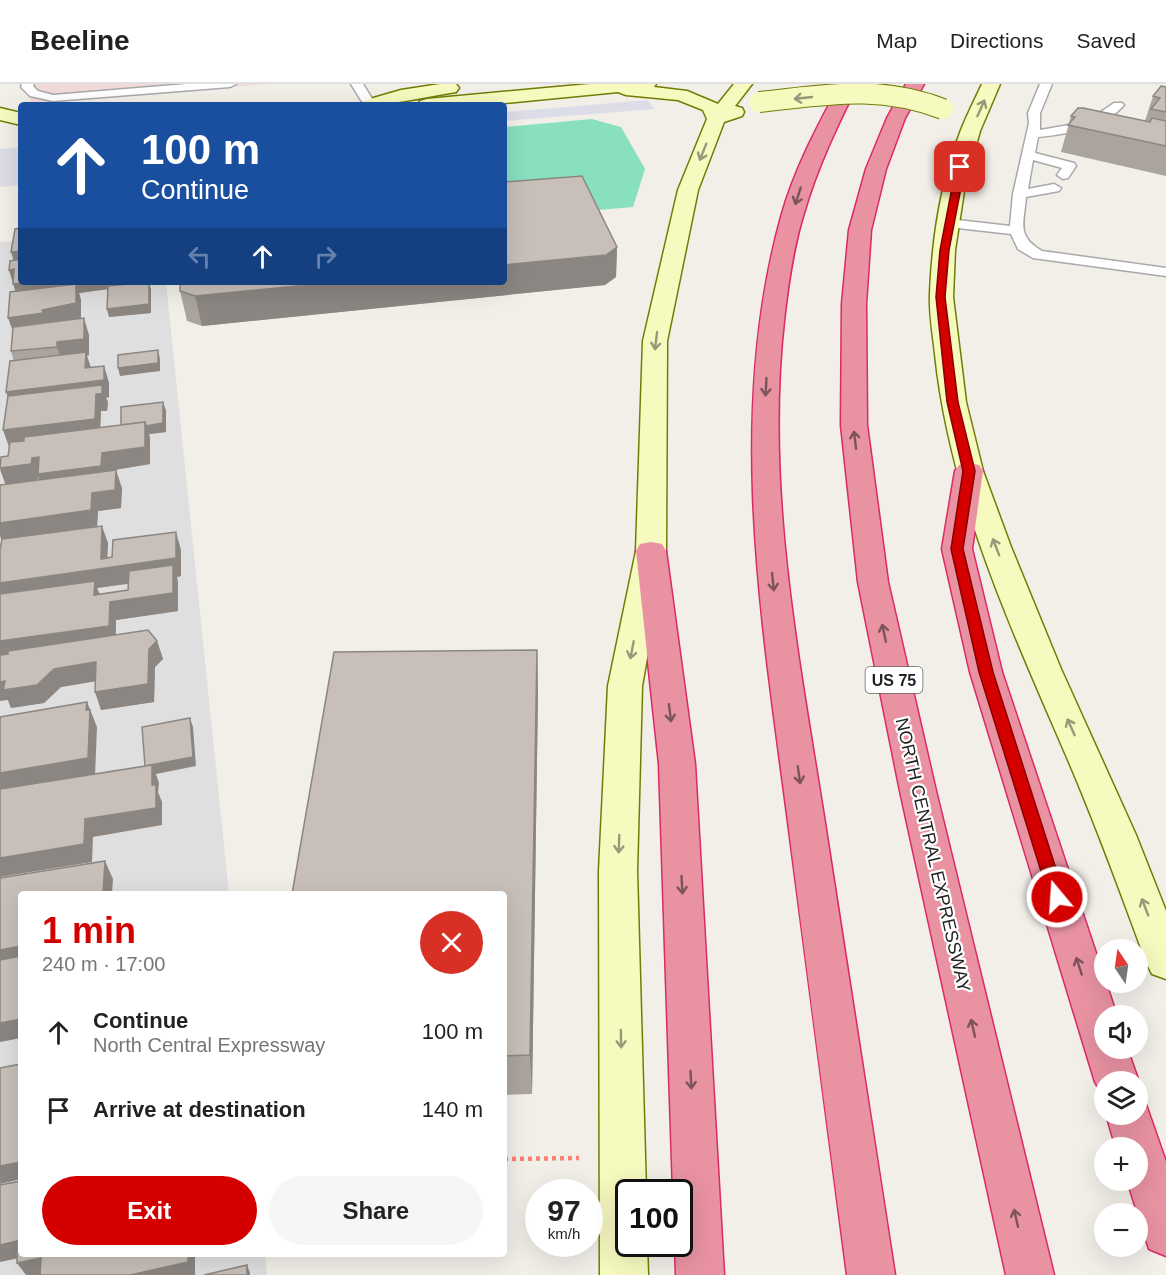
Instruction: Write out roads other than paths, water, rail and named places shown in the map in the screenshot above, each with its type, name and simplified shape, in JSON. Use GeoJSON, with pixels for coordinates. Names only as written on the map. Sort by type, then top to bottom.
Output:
{"type":"FeatureCollection","features":[{"type":"Feature","properties":{"kind":"highway"},"geometry":{"type":"LineString","coordinates":[[849,84],[811,159],[791,217],[780,263],[766,369],[765,458],[769,546],[777,616],[871,1275]]}},
{"type":"Feature","properties":{"kind":"highway","name":"NORTH CENTRAL EXPRESSWAY"},"geometry":{"type":"LineString","coordinates":[[915,84],[896,118],[876,169],[860,230],[854,304],[854,425],[873,582],[918,790],[1030,1275]]}},
{"type":"Feature","properties":{"kind":"highway"},"geometry":{"type":"LineString","coordinates":[[969,471],[957,549],[986,672],[1094,1010]]}},
{"type":"Feature","properties":{"kind":"highway"},"geometry":{"type":"LineString","coordinates":[[651,551],[676,764],[699,1275]]}},
{"type":"Feature","properties":{"kind":"highway"},"geometry":{"type":"LineString","coordinates":[[1132,1125],[1166,1232]]}},
{"type":"Feature","properties":{"kind":"main road"},"geometry":{"type":"LineString","coordinates":[[379,102],[401,95],[482,84]]}},
{"type":"Feature","properties":{"kind":"main road"},"geometry":{"type":"LineString","coordinates":[[457,102],[647,84]]}},
{"type":"Feature","properties":{"kind":"main road"},"geometry":{"type":"LineString","coordinates":[[624,1275],[618,871],[625,686],[651,551],[656,341],[688,190],[716,119],[743,84]]}},
{"type":"Feature","properties":{"kind":"main road"},"geometry":{"type":"LineString","coordinates":[[991,84],[970,131],[955,185],[940,297],[953,402],[969,471],[1014,591],[1045,669],[1118,835],[1166,962]]}},
{"type":"Feature","properties":{"kind":"main road"},"geometry":{"type":"LineString","coordinates":[[588,89],[667,92],[681,95],[711,107],[716,119]]}},
{"type":"Feature","properties":{"kind":"main road"},"geometry":{"type":"LineString","coordinates":[[716,119],[759,102],[878,93],[913,97],[943,109],[970,131]]}},
{"type":"Feature","properties":{"kind":"main road"},"geometry":{"type":"LineString","coordinates":[[0,114],[18,118]]}},
{"type":"Feature","properties":{"kind":"lane"},"geometry":{"type":"LineString","coordinates":[[28,84],[27,87],[34,94],[53,98],[230,84]]}},
{"type":"Feature","properties":{"kind":"lane"},"geometry":{"type":"LineString","coordinates":[[357,84],[368,102]]}},
{"type":"Feature","properties":{"kind":"lane"},"geometry":{"type":"LineString","coordinates":[[1046,84],[1034,113],[1035,123],[1020,194],[1016,231],[1023,246],[1038,255],[1166,272]]}},
{"type":"Feature","properties":{"kind":"lane"},"geometry":{"type":"LineString","coordinates":[[1032,134],[1087,125],[1105,118],[1119,105]]}},
{"type":"Feature","properties":{"kind":"lane"},"geometry":{"type":"LineString","coordinates":[[1028,155],[1071,170]]}},
{"type":"Feature","properties":{"kind":"lane"},"geometry":{"type":"LineString","coordinates":[[1020,194],[1054,189]]}},
{"type":"Feature","properties":{"kind":"lane"},"geometry":{"type":"LineString","coordinates":[[949,223],[1016,231]]}}]}
